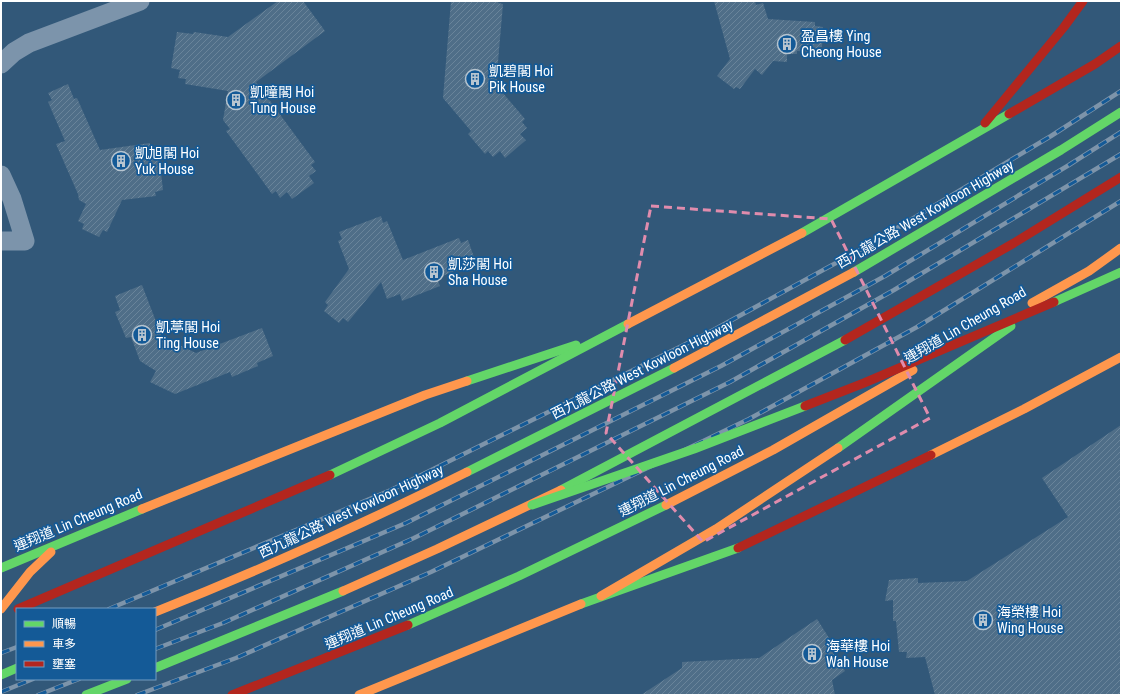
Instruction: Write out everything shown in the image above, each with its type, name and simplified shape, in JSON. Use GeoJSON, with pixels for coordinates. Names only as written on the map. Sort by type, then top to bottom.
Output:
{"type":"FeatureCollection","features":[{"type":"Feature","properties":{"kind":"main road"},"geometry":{"type":"LineString","coordinates":[[975,134],[1064,27],[1083,1]]}},
{"type":"Feature","properties":{"kind":"main road","name":"連翔道 Lin Cheung Road"},"geometry":{"type":"LineString","coordinates":[[19,608],[360,462],[440,423],[794,237],[1095,64],[1121,46]]}},
{"type":"Feature","properties":{"kind":"main road","name":"西九龍公路 West Kowloon Highway"},"geometry":{"type":"LineString","coordinates":[[156,612],[210,590],[398,507],[715,348],[876,260],[1061,150],[1121,112]]}},
{"type":"Feature","properties":{"kind":"main road"},"geometry":{"type":"LineString","coordinates":[[156,668],[228,640],[346,590],[532,504],[731,401],[899,310],[1121,177]]}},
{"type":"Feature","properties":{"kind":"main road","name":"連翔道 Lin Cheung Road"},"geometry":{"type":"LineString","coordinates":[[232,695],[331,657],[460,603],[567,554],[688,495],[862,400],[1089,271],[1121,248]]}},
{"type":"Feature","properties":{"kind":"main road"},"geometry":{"type":"LineString","coordinates":[[601,596],[716,529],[876,423],[1089,271]]}},
{"type":"Feature","properties":{"kind":"main road"},"geometry":{"type":"LineString","coordinates":[[532,504],[694,450],[864,383],[998,327],[1121,272]]}},
{"type":"Feature","properties":{"kind":"main road","name":"連翔道 Lin Cheung Road"},"geometry":{"type":"LineString","coordinates":[[1,568],[69,538],[425,395],[616,331]]}},
{"type":"Feature","properties":{"kind":"main road"},"geometry":{"type":"LineString","coordinates":[[359,695],[601,596],[729,552],[862,489],[1024,408],[1121,357]]}},
{"type":"Feature","properties":{"kind":"main road"},"geometry":{"type":"LineString","coordinates":[[1,609],[18,585],[41,560],[69,538]]}},
{"type":"Feature","properties":{"kind":"main road","name":"連翔道 Lin Cheung Road"},"geometry":{"type":"LineString","coordinates":[[1,616],[16,609]]}},
{"type":"Feature","properties":{"kind":"main road"},"geometry":{"type":"LineString","coordinates":[[1,675],[16,668]]}},
{"type":"Feature","properties":{"kind":"main road"},"geometry":{"type":"LineString","coordinates":[[86,695],[124,680]]}},
{"type":"Feature","properties":{"kind":"street"},"geometry":{"type":"LineString","coordinates":[[1,64],[14,52],[29,43],[140,1]]}},
{"type":"Feature","properties":{"kind":"street"},"geometry":{"type":"LineString","coordinates":[[1,174],[12,199],[25,241],[1,241]]}},
{"type":"Feature","properties":{"kind":"highlighted area"},"geometry":{"type":"Polygon","coordinates":[[[651,206],[831,219],[930,418],[703,542],[606,433],[651,206]]]}},
{"type":"Feature","properties":{"kind":"building","name":"凱曈閣 Hoi Tung House"},"geometry":{"type":"Polygon","coordinates":[[[278,1],[303,1],[325,31],[256,82],[315,162],[311,165],[316,171],[309,176],[314,183],[292,199],[287,192],[280,198],[276,191],[272,194],[226,131],[230,129],[223,120],[228,91],[185,84],[186,79],[178,78],[180,70],[171,68],[177,32],[193,34],[194,32],[228,37],[278,1]]]}},
{"type":"Feature","properties":{"kind":"building","name":"凱碧閣 Hoi Pik House"},"geometry":{"type":"Polygon","coordinates":[[[451,1],[499,1],[498,3],[503,4],[496,85],[525,119],[522,122],[527,128],[520,134],[526,140],[505,158],[500,151],[493,157],[488,151],[485,154],[468,134],[471,131],[443,98],[451,1]]]}},
{"type":"Feature","properties":{"kind":"building","name":"盈昌樓 Ying Cheong House"},"geometry":{"type":"Polygon","coordinates":[[[714,1],[755,1],[756,5],[763,3],[768,19],[815,22],[815,26],[823,27],[822,47],[820,47],[819,52],[797,51],[797,54],[787,54],[787,62],[773,61],[762,75],[755,69],[740,89],[736,87],[734,89],[717,76],[730,59],[714,1]]]}},
{"type":"Feature","properties":{"kind":"building","name":"凱旭閣 Hoi Yuk House"},"geometry":{"type":"Polygon","coordinates":[[[68,84],[74,99],[77,98],[100,150],[150,143],[150,147],[158,147],[163,190],[155,192],[156,196],[122,200],[107,232],[103,230],[99,237],[82,229],[84,224],[78,221],[86,204],[79,200],[78,194],[56,144],[65,141],[48,102],[52,100],[48,93],[68,84]]]}},
{"type":"Feature","properties":{"kind":"building","name":"凱莎閣 Hoi Sha House"},"geometry":{"type":"Polygon","coordinates":[[[381,216],[383,223],[387,221],[403,260],[459,238],[461,243],[468,240],[476,263],[437,278],[440,286],[402,301],[400,294],[387,299],[381,282],[348,322],[343,318],[339,323],[324,311],[328,305],[325,302],[349,269],[338,241],[342,239],[339,232],[381,216]]]}},
{"type":"Feature","properties":{"kind":"building","name":"凱葶閣 Hoi Ting House"},"geometry":{"type":"Polygon","coordinates":[[[142,285],[162,337],[196,353],[262,328],[273,356],[257,363],[258,366],[232,377],[230,372],[175,394],[150,382],[156,371],[140,361],[131,337],[126,338],[115,312],[120,310],[115,296],[142,285]]]}},
{"type":"Feature","properties":{"kind":"building"},"geometry":{"type":"Polygon","coordinates":[[[1121,425],[1121,695],[935,695],[925,657],[906,658],[907,652],[899,652],[896,621],[893,621],[893,600],[885,601],[889,580],[918,578],[918,583],[967,581],[1068,517],[1042,478],[1121,425]]]}},
{"type":"Feature","properties":{"kind":"building"},"geometry":{"type":"Polygon","coordinates":[[[817,619],[829,638],[825,641],[845,671],[832,680],[835,695],[641,695],[682,668],[682,662],[759,658],[817,619]]]}},
{"type":"Feature","properties":{"kind":"railway"},"geometry":{"type":"LineString","coordinates":[[111,608],[391,490],[708,333],[867,246],[1051,136],[1121,91]]}},
{"type":"Feature","properties":{"kind":"railway"},"geometry":{"type":"LineString","coordinates":[[156,630],[406,523],[721,366],[885,276],[1121,132]]}},
{"type":"Feature","properties":{"kind":"railway"},"geometry":{"type":"LineString","coordinates":[[156,649],[223,623],[414,538],[730,382],[894,290],[1121,154]]}},
{"type":"Feature","properties":{"kind":"railway"},"geometry":{"type":"LineString","coordinates":[[137,695],[236,658],[431,572],[749,419],[917,327],[1121,201]]}},
{"type":"Feature","properties":{"kind":"railway"},"geometry":{"type":"LineString","coordinates":[[1,653],[16,647]]}},
{"type":"Feature","properties":{"kind":"railway"},"geometry":{"type":"LineString","coordinates":[[1,692],[31,680]]}},
{"type":"Feature","properties":{"kind":"railway"},"geometry":{"type":"LineString","coordinates":[[38,695],[76,680]]}},
{"type":"Feature","properties":{"kind":"traffic: fast"},"geometry":{"type":"LineString","coordinates":[[854,272],[1061,150],[1121,112]]}},
{"type":"Feature","properties":{"kind":"traffic: fast"},"geometry":{"type":"LineString","coordinates":[[802,233],[1009,114]]}},
{"type":"Feature","properties":{"kind":"traffic: fast"},"geometry":{"type":"LineString","coordinates":[[1054,302],[1121,272]]}},
{"type":"Feature","properties":{"kind":"traffic: fast"},"geometry":{"type":"LineString","coordinates":[[330,475],[440,423],[628,324]]}},
{"type":"Feature","properties":{"kind":"traffic: fast"},"geometry":{"type":"LineString","coordinates":[[838,448],[1011,326]]}},
{"type":"Feature","properties":{"kind":"traffic: fast"},"geometry":{"type":"LineString","coordinates":[[561,490],[845,340]]}},
{"type":"Feature","properties":{"kind":"traffic: fast"},"geometry":{"type":"LineString","coordinates":[[467,381],[576,345]]}},
{"type":"Feature","properties":{"kind":"traffic: fast"},"geometry":{"type":"LineString","coordinates":[[467,472],[674,368]]}},
{"type":"Feature","properties":{"kind":"traffic: fast"},"geometry":{"type":"LineString","coordinates":[[532,505],[694,449],[805,406]]}},
{"type":"Feature","properties":{"kind":"traffic: fast"},"geometry":{"type":"LineString","coordinates":[[408,625],[519,576],[666,505]]}},
{"type":"Feature","properties":{"kind":"traffic: fast"},"geometry":{"type":"LineString","coordinates":[[1,568],[142,509]]}},
{"type":"Feature","properties":{"kind":"traffic: fast"},"geometry":{"type":"LineString","coordinates":[[581,604],[738,548]]}},
{"type":"Feature","properties":{"kind":"traffic: fast"},"geometry":{"type":"LineString","coordinates":[[156,668],[343,591]]}},
{"type":"Feature","properties":{"kind":"traffic: fast"},"geometry":{"type":"LineString","coordinates":[[1,675],[16,668]]}},
{"type":"Feature","properties":{"kind":"traffic: fast"},"geometry":{"type":"LineString","coordinates":[[86,695],[124,680]]}},
{"type":"Feature","properties":{"kind":"traffic: slow"},"geometry":{"type":"LineString","coordinates":[[628,324],[802,233]]}},
{"type":"Feature","properties":{"kind":"traffic: slow"},"geometry":{"type":"LineString","coordinates":[[1032,303],[1089,271],[1121,248]]}},
{"type":"Feature","properties":{"kind":"traffic: slow"},"geometry":{"type":"LineString","coordinates":[[674,368],[854,272]]}},
{"type":"Feature","properties":{"kind":"traffic: slow"},"geometry":{"type":"LineString","coordinates":[[931,455],[1024,409],[1121,357]]}},
{"type":"Feature","properties":{"kind":"traffic: slow"},"geometry":{"type":"LineString","coordinates":[[666,505],[773,450],[913,370]]}},
{"type":"Feature","properties":{"kind":"traffic: slow"},"geometry":{"type":"LineString","coordinates":[[142,509],[425,395],[467,381]]}},
{"type":"Feature","properties":{"kind":"traffic: slow"},"geometry":{"type":"LineString","coordinates":[[601,596],[716,529],[838,448]]}},
{"type":"Feature","properties":{"kind":"traffic: slow"},"geometry":{"type":"LineString","coordinates":[[156,612],[234,580],[312,545],[467,472]]}},
{"type":"Feature","properties":{"kind":"traffic: slow"},"geometry":{"type":"LineString","coordinates":[[343,591],[437,549],[561,490]]}},
{"type":"Feature","properties":{"kind":"traffic: slow"},"geometry":{"type":"LineString","coordinates":[[1,609],[30,572],[51,552]]}},
{"type":"Feature","properties":{"kind":"traffic: slow"},"geometry":{"type":"LineString","coordinates":[[359,695],[581,604]]}},
{"type":"Feature","properties":{"kind":"traffic: jam"},"geometry":{"type":"LineString","coordinates":[[985,123],[1064,27],[1083,1]]}},
{"type":"Feature","properties":{"kind":"traffic: jam"},"geometry":{"type":"LineString","coordinates":[[1009,114],[1095,64],[1121,46]]}},
{"type":"Feature","properties":{"kind":"traffic: jam"},"geometry":{"type":"LineString","coordinates":[[845,340],[1014,243],[1121,177]]}},
{"type":"Feature","properties":{"kind":"traffic: jam"},"geometry":{"type":"LineString","coordinates":[[805,406],[864,383],[1054,302]]}},
{"type":"Feature","properties":{"kind":"traffic: jam"},"geometry":{"type":"LineString","coordinates":[[738,548],[931,455]]}},
{"type":"Feature","properties":{"kind":"traffic: jam"},"geometry":{"type":"LineString","coordinates":[[20,608],[330,475]]}},
{"type":"Feature","properties":{"kind":"traffic: jam"},"geometry":{"type":"LineString","coordinates":[[232,695],[408,625]]}},
{"type":"Feature","properties":{"kind":"place","name":"盈昌樓 Ying Cheong House"},"geometry":{"type":"Point","coordinates":[787,44]}},
{"type":"Feature","properties":{"kind":"place","name":"凱碧閣 Hoi Pik House"},"geometry":{"type":"Point","coordinates":[475,79]}},
{"type":"Feature","properties":{"kind":"place","name":"凱曈閣 Hoi Tung House"},"geometry":{"type":"Point","coordinates":[236,100]}},
{"type":"Feature","properties":{"kind":"place","name":"凱旭閣 Hoi Yuk House"},"geometry":{"type":"Point","coordinates":[121,161]}},
{"type":"Feature","properties":{"kind":"place","name":"凱莎閣 Hoi Sha House"},"geometry":{"type":"Point","coordinates":[434,272]}},
{"type":"Feature","properties":{"kind":"place","name":"凱葶閣 Hoi Ting House"},"geometry":{"type":"Point","coordinates":[142,335]}},
{"type":"Feature","properties":{"kind":"place","name":"海榮樓 Hoi Wing House"},"geometry":{"type":"Point","coordinates":[983,620]}},
{"type":"Feature","properties":{"kind":"place","name":"海華樓 Hoi Wah House"},"geometry":{"type":"Point","coordinates":[812,654]}}]}
